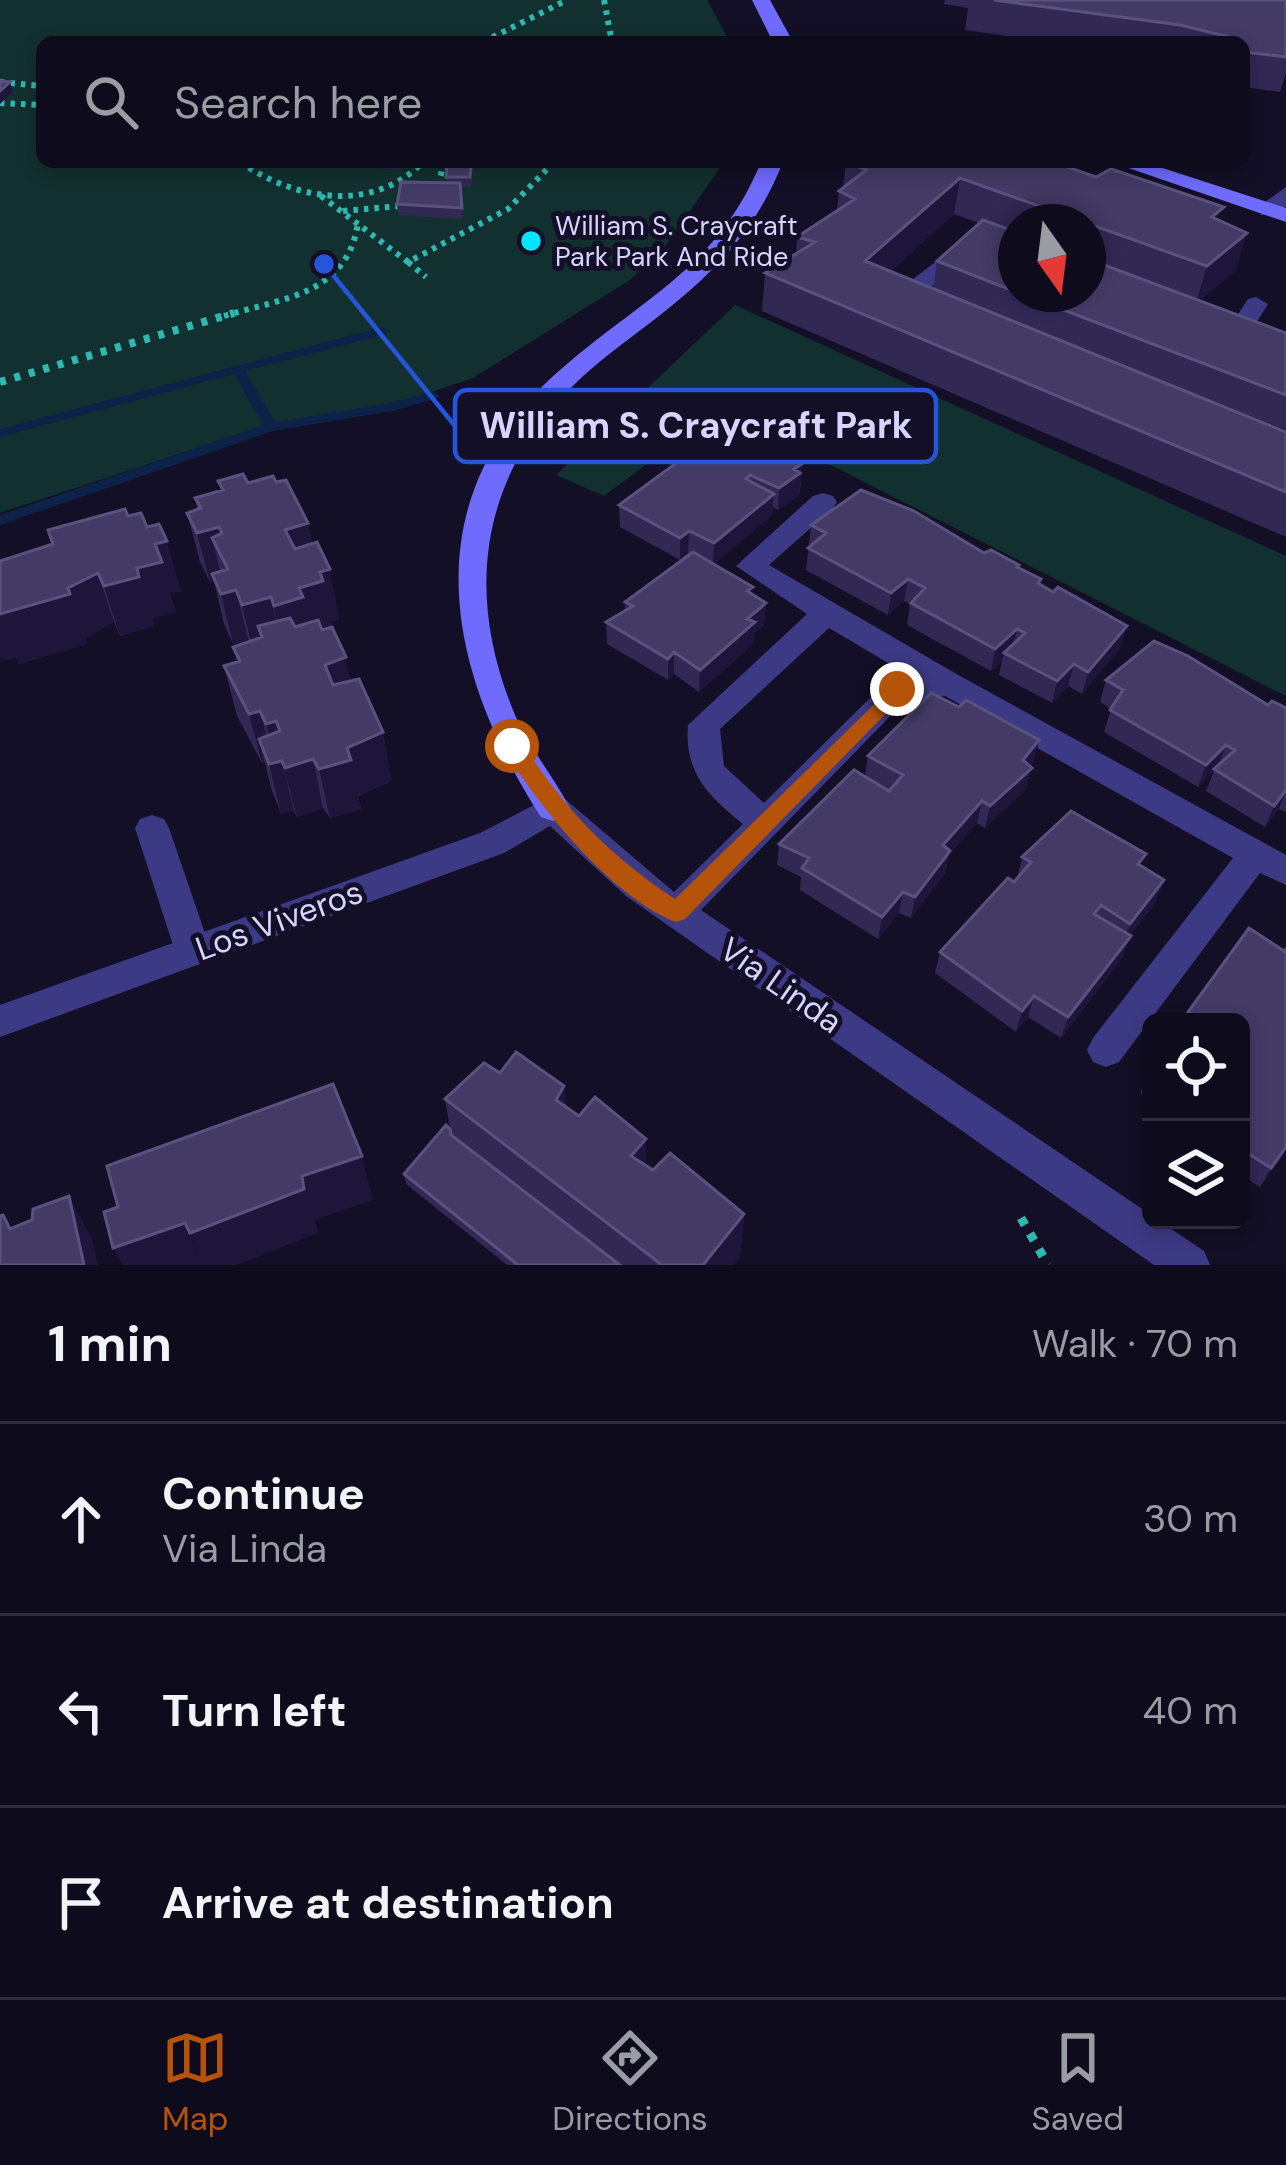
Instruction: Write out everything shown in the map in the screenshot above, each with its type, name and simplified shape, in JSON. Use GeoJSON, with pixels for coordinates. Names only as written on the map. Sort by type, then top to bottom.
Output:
{"type":"FeatureCollection","features":[{"type":"Feature","properties":{"kind":"street"},"geometry":{"type":"LineString","coordinates":[[761,0],[780,36]]}},
{"type":"Feature","properties":{"kind":"street","name":"Via Linda"},"geometry":{"type":"LineString","coordinates":[[769,168],[747,218],[699,274],[546,395],[507,443],[485,494],[470,586],[482,666],[512,746],[553,808],[638,886],[1189,1265]]}},
{"type":"Feature","properties":{"kind":"street"},"geometry":{"type":"LineString","coordinates":[[1144,168],[1280,206]]}},
{"type":"Feature","properties":{"kind":"street"},"geometry":{"type":"LineString","coordinates":[[946,315],[904,297],[980,235],[998,242]]}},
{"type":"Feature","properties":{"kind":"street"},"geometry":{"type":"LineString","coordinates":[[1256,304],[1228,327],[1270,342]]}},
{"type":"Feature","properties":{"kind":"street"},"geometry":{"type":"LineString","coordinates":[[823,502],[750,566],[949,684],[1270,862],[1106,1049]]}},
{"type":"Feature","properties":{"kind":"street"},"geometry":{"type":"LineString","coordinates":[[765,822],[709,777],[701,742],[704,725],[826,613]]}},
{"type":"Feature","properties":{"kind":"street"},"geometry":{"type":"LineString","coordinates":[[676,913],[897,689],[949,684]]}},
{"type":"Feature","properties":{"kind":"street","name":"Los Viveros"},"geometry":{"type":"LineString","coordinates":[[0,1022],[492,843],[553,808]]}},
{"type":"Feature","properties":{"kind":"street"},"geometry":{"type":"LineString","coordinates":[[152,829],[194,951]]}},
{"type":"Feature","properties":{"kind":"path"},"geometry":{"type":"LineString","coordinates":[[495,36],[567,0]]}},
{"type":"Feature","properties":{"kind":"path"},"geometry":{"type":"LineString","coordinates":[[604,0],[611,36]]}},
{"type":"Feature","properties":{"kind":"path"},"geometry":{"type":"LineString","coordinates":[[0,82],[36,85]]}},
{"type":"Feature","properties":{"kind":"path"},"geometry":{"type":"LineString","coordinates":[[0,103],[36,105]]}},
{"type":"Feature","properties":{"kind":"path"},"geometry":{"type":"LineString","coordinates":[[249,168],[276,186],[321,196],[388,185],[442,186],[444,168]]}},
{"type":"Feature","properties":{"kind":"path"},"geometry":{"type":"LineString","coordinates":[[388,185],[416,168]]}},
{"type":"Feature","properties":{"kind":"path"},"geometry":{"type":"LineString","coordinates":[[408,262],[455,242],[519,198],[548,168]]}},
{"type":"Feature","properties":{"kind":"path"},"geometry":{"type":"LineString","coordinates":[[321,196],[426,277]]}},
{"type":"Feature","properties":{"kind":"path"},"geometry":{"type":"LineString","coordinates":[[341,212],[400,206]]}},
{"type":"Feature","properties":{"kind":"path"},"geometry":{"type":"LineString","coordinates":[[0,382],[305,292],[341,274],[355,250],[358,224]]}},
{"type":"Feature","properties":{"kind":"path"},"geometry":{"type":"LineString","coordinates":[[1021,1218],[1048,1265]]}},
{"type":"Feature","properties":{"kind":"green space"},"geometry":{"type":"Polygon","coordinates":[[[0,0],[707,0],[727,36],[36,36],[36,168],[720,168],[664,248],[630,280],[473,378],[395,404],[273,423],[0,513],[0,0]]]}},
{"type":"Feature","properties":{"kind":"green space"},"geometry":{"type":"Polygon","coordinates":[[[735,305],[1286,556],[1286,696],[720,409],[604,496],[556,475],[735,305]]]}},
{"type":"Feature","properties":{"kind":"building"},"geometry":{"type":"Polygon","coordinates":[[[994,0],[1286,0],[1286,57],[1250,53],[1250,36],[1226,36],[1180,25],[994,0]]]}},
{"type":"Feature","properties":{"kind":"building"},"geometry":{"type":"Polygon","coordinates":[[[447,168],[471,168],[470,177],[446,177],[447,168]]]}},
{"type":"Feature","properties":{"kind":"building"},"geometry":{"type":"Polygon","coordinates":[[[862,168],[1070,168],[1096,177],[1111,169],[1224,207],[1212,217],[1247,233],[1207,266],[1106,230],[1106,204],[1033,204],[960,178],[865,261],[1286,432],[1286,492],[765,273],[815,242],[797,237],[855,199],[839,191],[866,170],[862,168]]]}},
{"type":"Feature","properties":{"kind":"building"},"geometry":{"type":"Polygon","coordinates":[[[401,182],[460,183],[462,208],[397,204],[401,182]]]}},
{"type":"Feature","properties":{"kind":"building"},"geometry":{"type":"Polygon","coordinates":[[[983,220],[998,225],[998,285],[937,261],[983,220]]]}},
{"type":"Feature","properties":{"kind":"building"},"geometry":{"type":"Polygon","coordinates":[[[1106,266],[1286,333],[1286,395],[1069,312],[1106,312],[1106,266]]]}},
{"type":"Feature","properties":{"kind":"building"},"geometry":{"type":"Polygon","coordinates":[[[739,419],[797,450],[790,455],[803,463],[794,469],[800,473],[779,488],[750,475],[746,479],[774,494],[714,543],[689,531],[680,538],[619,505],[683,458],[699,452],[691,447],[715,428],[720,431],[739,419]]]}},
{"type":"Feature","properties":{"kind":"building"},"geometry":{"type":"Polygon","coordinates":[[[243,474],[248,483],[273,476],[276,482],[286,480],[308,523],[285,530],[295,549],[317,542],[330,569],[320,572],[323,581],[299,588],[303,597],[274,606],[271,597],[242,605],[236,590],[221,594],[212,574],[228,569],[212,538],[222,533],[219,527],[197,533],[187,513],[201,508],[195,498],[223,490],[218,481],[243,474]]]}},
{"type":"Feature","properties":{"kind":"building"},"geometry":{"type":"Polygon","coordinates":[[[861,490],[914,511],[984,553],[991,550],[1041,579],[1038,583],[1053,592],[1058,587],[1127,626],[1088,672],[1074,664],[1057,681],[1004,653],[1025,633],[1017,629],[995,649],[911,603],[925,588],[908,579],[891,593],[808,548],[826,533],[811,525],[861,490]]]}},
{"type":"Feature","properties":{"kind":"building"},"geometry":{"type":"Polygon","coordinates":[[[125,509],[128,516],[141,513],[147,527],[159,524],[167,541],[155,544],[162,562],[137,568],[139,577],[104,586],[98,573],[68,588],[70,594],[0,614],[0,561],[53,544],[48,530],[125,509]]]}},
{"type":"Feature","properties":{"kind":"building"},"geometry":{"type":"Polygon","coordinates":[[[693,552],[753,587],[747,591],[766,603],[747,619],[755,622],[700,670],[674,652],[668,659],[606,622],[633,606],[625,602],[693,552]]]}},
{"type":"Feature","properties":{"kind":"building"},"geometry":{"type":"Polygon","coordinates":[[[290,618],[295,627],[318,620],[322,630],[332,627],[346,657],[325,665],[333,685],[359,679],[383,732],[347,748],[351,760],[319,769],[313,759],[285,768],[282,761],[269,764],[259,739],[280,731],[276,721],[266,724],[260,711],[249,714],[224,666],[240,661],[233,647],[262,637],[258,626],[290,618]]]}},
{"type":"Feature","properties":{"kind":"building"},"geometry":{"type":"Polygon","coordinates":[[[1154,641],[1268,705],[1272,701],[1286,708],[1286,790],[1274,806],[1214,769],[1235,750],[1226,745],[1206,765],[1110,710],[1123,690],[1106,680],[1154,641]]]}},
{"type":"Feature","properties":{"kind":"building"},"geometry":{"type":"Polygon","coordinates":[[[931,693],[959,707],[966,700],[1039,740],[1023,760],[1032,768],[990,806],[982,801],[943,845],[950,851],[915,897],[903,892],[882,917],[802,868],[809,858],[779,844],[854,770],[889,791],[903,775],[868,756],[931,693]]]}},
{"type":"Feature","properties":{"kind":"building"},"geometry":{"type":"Polygon","coordinates":[[[1071,811],[1146,854],[1138,864],[1164,880],[1130,924],[1101,905],[1094,914],[1131,936],[1068,1017],[1034,996],[1022,1011],[940,952],[1008,878],[1014,882],[1031,862],[1022,857],[1071,811]]]}},
{"type":"Feature","properties":{"kind":"building"},"geometry":{"type":"Polygon","coordinates":[[[1249,928],[1286,949],[1286,1147],[1271,1168],[1250,1155],[1250,1013],[1188,1012],[1249,928]]]}},
{"type":"Feature","properties":{"kind":"building"},"geometry":{"type":"Polygon","coordinates":[[[516,1052],[564,1086],[556,1100],[579,1116],[595,1097],[646,1139],[631,1156],[653,1170],[670,1153],[744,1214],[703,1265],[662,1265],[445,1099],[484,1063],[500,1073],[516,1052]]]}},
{"type":"Feature","properties":{"kind":"building"},"geometry":{"type":"Polygon","coordinates":[[[333,1084],[362,1156],[302,1176],[304,1189],[190,1233],[185,1223],[113,1248],[104,1212],[118,1207],[107,1166],[333,1084]]]}},
{"type":"Feature","properties":{"kind":"building"},"geometry":{"type":"Polygon","coordinates":[[[446,1125],[451,1135],[620,1265],[518,1265],[404,1174],[446,1125]]]}},
{"type":"Feature","properties":{"kind":"building"},"geometry":{"type":"Polygon","coordinates":[[[69,1196],[84,1265],[0,1265],[0,1216],[10,1229],[32,1220],[33,1209],[69,1196]]]}},
{"type":"Feature","properties":{"kind":"waterway"},"geometry":{"type":"LineString","coordinates":[[0,433],[382,331]]}},
{"type":"Feature","properties":{"kind":"waterway"},"geometry":{"type":"LineString","coordinates":[[240,373],[271,427]]}},
{"type":"Feature","properties":{"kind":"waterway"},"geometry":{"type":"LineString","coordinates":[[271,427],[392,407],[433,395]]}},
{"type":"Feature","properties":{"kind":"waterway"},"geometry":{"type":"LineString","coordinates":[[0,520],[271,427]]}},
{"type":"Feature","properties":{"kind":"place","name":"William S. Craycraft Park Park And Ride"},"geometry":{"type":"Point","coordinates":[531,241]}},
{"type":"Feature","properties":{"kind":"place","name":"William S. Craycraft Park"},"geometry":{"type":"Point","coordinates":[324,264]}},
{"type":"Feature","properties":{"kind":"route"},"geometry":{"type":"LineString","coordinates":[[512,746],[553,808],[638,886],[676,913],[897,689]]}}]}
